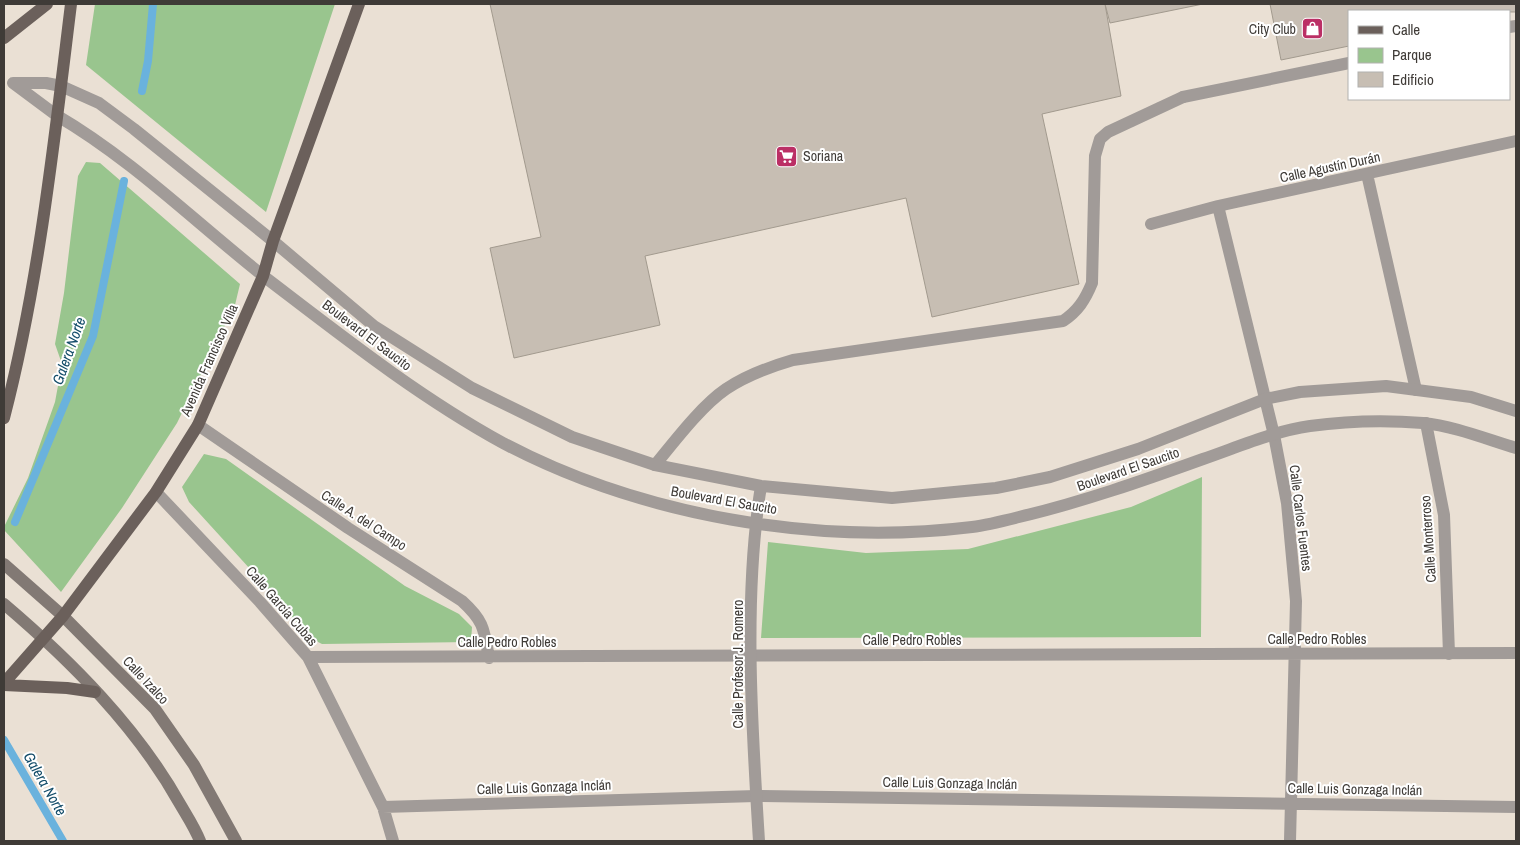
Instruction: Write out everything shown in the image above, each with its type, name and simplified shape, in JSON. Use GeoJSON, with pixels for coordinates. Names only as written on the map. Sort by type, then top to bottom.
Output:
{"type":"FeatureCollection","features":[{"type":"Feature","properties":{"kind":"main road"},"geometry":{"type":"LineString","coordinates":[[4,38],[47,4]]}},
{"type":"Feature","properties":{"kind":"main road"},"geometry":{"type":"LineString","coordinates":[[4,418],[20,358],[42,221],[71,4]]}},
{"type":"Feature","properties":{"kind":"main road","name":"Avenida Francisco Villa"},"geometry":{"type":"LineString","coordinates":[[4,684],[64,616],[156,492],[198,425],[263,276],[273,241],[359,4]]}},
{"type":"Feature","properties":{"kind":"main road","name":"Calle Izalco"},"geometry":{"type":"LineString","coordinates":[[4,564],[64,616],[155,708],[194,765],[236,841]]}},
{"type":"Feature","properties":{"kind":"main road"},"geometry":{"type":"LineString","coordinates":[[4,604],[44,638],[121,721],[163,773],[200,841]]}},
{"type":"Feature","properties":{"kind":"main road"},"geometry":{"type":"LineString","coordinates":[[4,684],[95,692]]}},
{"type":"Feature","properties":{"kind":"street"},"geometry":{"type":"LineString","coordinates":[[654,465],[691,423],[724,390],[764,368],[793,360],[1063,321],[1076,312],[1085,300],[1092,283],[1095,156],[1100,140],[1108,132],[1183,97],[1348,62]]}},
{"type":"Feature","properties":{"kind":"street","name":"Boulevard El Saucito"},"geometry":{"type":"LineString","coordinates":[[8,81],[46,83],[60,86],[99,103],[273,241],[374,326],[472,388],[572,437],[654,465],[761,486],[892,498],[996,488],[1050,477],[1087,467],[1265,399],[1331,388],[1386,386],[1471,398],[1516,411]]}},
{"type":"Feature","properties":{"kind":"street","name":"Boulevard El Saucito"},"geometry":{"type":"LineString","coordinates":[[8,81],[128,163],[263,276],[409,385],[503,442],[573,476],[655,503],[755,524],[887,534],[975,527],[1082,501],[1274,435],[1309,426],[1363,422],[1426,423],[1516,448]]}},
{"type":"Feature","properties":{"kind":"street","name":"Calle Agustín Durán"},"geometry":{"type":"LineString","coordinates":[[1151,224],[1218,206],[1516,143]]}},
{"type":"Feature","properties":{"kind":"street"},"geometry":{"type":"LineString","coordinates":[[1367,174],[1416,390]]}},
{"type":"Feature","properties":{"kind":"street","name":"Calle Carlos Fuentes"},"geometry":{"type":"LineString","coordinates":[[1218,206],[1274,435],[1287,503],[1296,601],[1290,841]]}},
{"type":"Feature","properties":{"kind":"street","name":"Calle Monterroso"},"geometry":{"type":"LineString","coordinates":[[1426,423],[1444,515],[1449,654]]}},
{"type":"Feature","properties":{"kind":"street","name":"Calle A. del Campo"},"geometry":{"type":"LineString","coordinates":[[198,425],[348,528],[462,601],[477,615],[484,629],[488,658]]}},
{"type":"Feature","properties":{"kind":"street","name":"Calle Profesor J. Romero"},"geometry":{"type":"LineString","coordinates":[[759,841],[751,655],[755,524],[761,486]]}},
{"type":"Feature","properties":{"kind":"street","name":"Calle García Cubas"},"geometry":{"type":"LineString","coordinates":[[156,492],[260,602],[308,657],[383,807],[393,841]]}},
{"type":"Feature","properties":{"kind":"street","name":"Calle Pedro Robles"},"geometry":{"type":"LineString","coordinates":[[308,657],[488,658],[751,655],[1516,653]]}},
{"type":"Feature","properties":{"kind":"street","name":"Calle Luis Gonzaga Inclán"},"geometry":{"type":"LineString","coordinates":[[383,807],[756,796],[1291,802],[1516,807]]}},
{"type":"Feature","properties":{"kind":"green space"},"geometry":{"type":"Polygon","coordinates":[[[95,4],[335,4],[266,212],[86,65],[95,4]]]}},
{"type":"Feature","properties":{"kind":"green space"},"geometry":{"type":"Polygon","coordinates":[[[86,162],[100,163],[240,284],[235,305],[177,423],[122,508],[61,592],[4,530],[4,527],[28,478],[55,402],[62,364],[55,344],[64,293],[78,176],[86,162]]]}},
{"type":"Feature","properties":{"kind":"green space"},"geometry":{"type":"Polygon","coordinates":[[[204,454],[226,459],[405,586],[459,614],[472,627],[471,642],[322,644],[310,638],[189,502],[182,487],[204,454]]]}},
{"type":"Feature","properties":{"kind":"green space"},"geometry":{"type":"Polygon","coordinates":[[[1202,477],[1201,637],[761,638],[768,542],[866,553],[968,549],[1131,507],[1202,477]]]}},
{"type":"Feature","properties":{"kind":"building","name":"Soriana"},"geometry":{"type":"Polygon","coordinates":[[[490,4],[1105,4],[1121,96],[1042,114],[1079,284],[932,317],[906,198],[645,256],[660,325],[514,358],[490,248],[541,237],[490,4]]]}},
{"type":"Feature","properties":{"kind":"building"},"geometry":{"type":"Polygon","coordinates":[[[1105,4],[1203,4],[1110,23],[1105,4]]]}},
{"type":"Feature","properties":{"kind":"building","name":"City Club"},"geometry":{"type":"Polygon","coordinates":[[[1270,4],[1516,4],[1516,12],[1510,12],[1510,10],[1348,10],[1348,46],[1281,60],[1270,4]]]}},
{"type":"Feature","properties":{"kind":"waterway","name":"Galera Norte"},"geometry":{"type":"LineString","coordinates":[[142,91],[148,61],[153,4]]}},
{"type":"Feature","properties":{"kind":"waterway","name":"Galera Norte"},"geometry":{"type":"LineString","coordinates":[[15,522],[93,336],[124,181]]}},
{"type":"Feature","properties":{"kind":"waterway","name":"Galera Norte"},"geometry":{"type":"LineString","coordinates":[[4,740],[63,841]]}},
{"type":"Feature","properties":{"kind":"place","name":"City Club"},"geometry":{"type":"Point","coordinates":[1312,29]}},
{"type":"Feature","properties":{"kind":"place","name":"Soriana"},"geometry":{"type":"Point","coordinates":[787,156]}}]}
